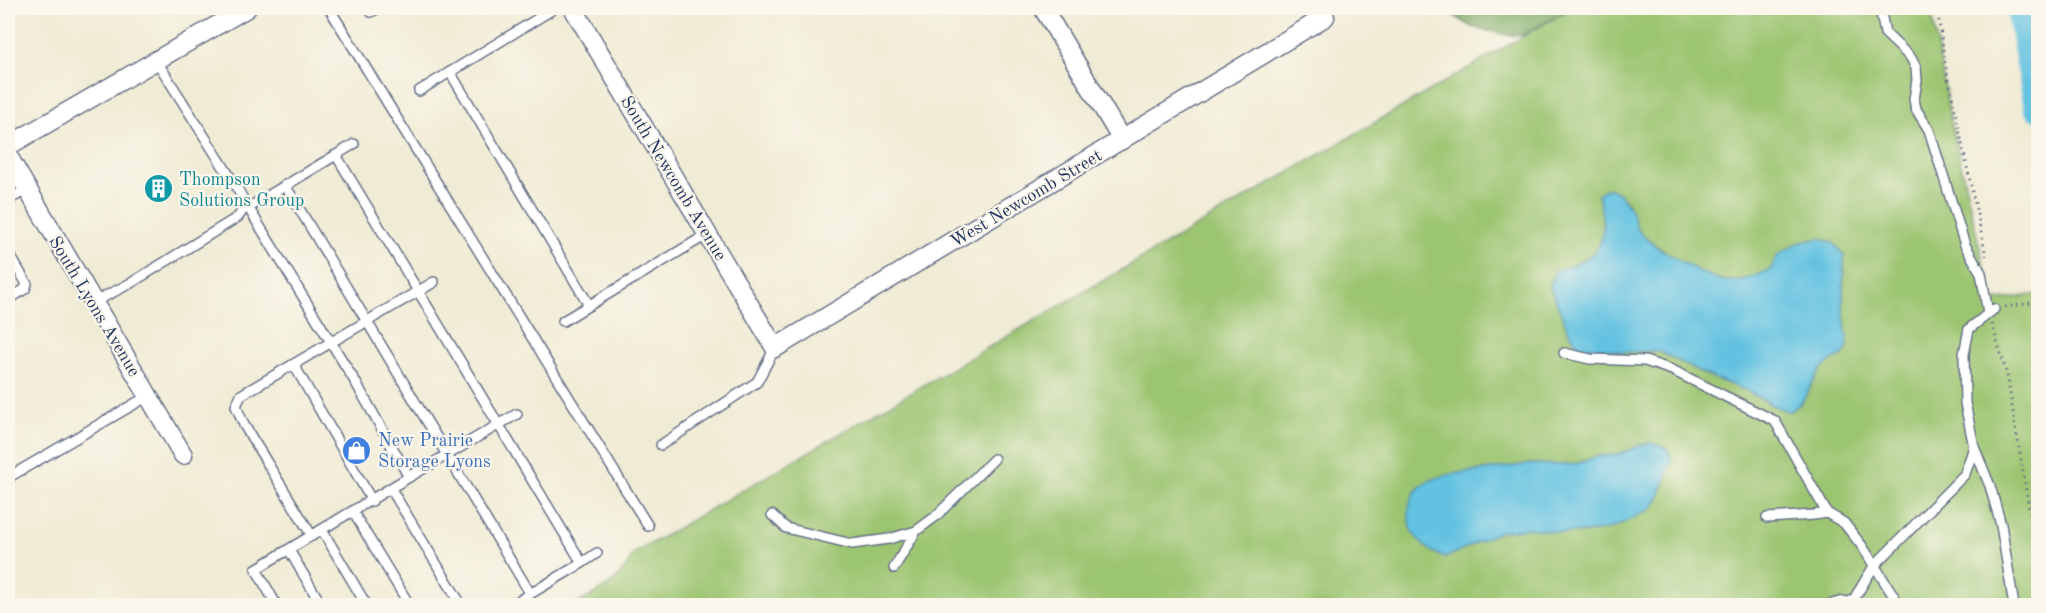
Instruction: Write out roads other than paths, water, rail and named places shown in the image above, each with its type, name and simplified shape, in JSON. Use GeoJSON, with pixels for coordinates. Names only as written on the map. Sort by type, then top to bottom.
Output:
{"type":"FeatureCollection","features":[{"type":"Feature","properties":{"kind":"street"},"geometry":{"type":"LineString","coordinates":[[8,146],[247,8]]}},
{"type":"Feature","properties":{"kind":"street","name":"South Newcomb Avenue"},"geometry":{"type":"LineString","coordinates":[[573,8],[775,348]]}},
{"type":"Feature","properties":{"kind":"street"},"geometry":{"type":"LineString","coordinates":[[1043,8],[1122,140]]}},
{"type":"Feature","properties":{"kind":"street","name":"West Newcomb Street"},"geometry":{"type":"LineString","coordinates":[[775,348],[1325,17],[1319,8]]}},
{"type":"Feature","properties":{"kind":"street","name":"South Lyons Avenue"},"geometry":{"type":"LineString","coordinates":[[8,156],[183,455]]}},
{"type":"Feature","properties":{"kind":"lane"},"geometry":{"type":"LineString","coordinates":[[329,8],[648,526]]}},
{"type":"Feature","properties":{"kind":"lane"},"geometry":{"type":"LineString","coordinates":[[419,91],[555,8]]}},
{"type":"Feature","properties":{"kind":"lane"},"geometry":{"type":"LineString","coordinates":[[1880,8],[1885,33],[1911,58],[1916,68],[1914,99],[1916,109],[1929,130],[1965,245],[1982,273],[1991,311],[1969,329],[1965,354],[1965,403],[1974,447],[1990,486],[2001,525],[2014,606]]}},
{"type":"Feature","properties":{"kind":"lane"},"geometry":{"type":"LineString","coordinates":[[156,60],[332,344],[409,477]]}},
{"type":"Feature","properties":{"kind":"lane"},"geometry":{"type":"LineString","coordinates":[[450,72],[589,305]]}},
{"type":"Feature","properties":{"kind":"lane"},"geometry":{"type":"LineString","coordinates":[[248,208],[354,144]]}},
{"type":"Feature","properties":{"kind":"lane"},"geometry":{"type":"LineString","coordinates":[[336,155],[582,563]]}},
{"type":"Feature","properties":{"kind":"lane"},"geometry":{"type":"LineString","coordinates":[[285,185],[530,593]]}},
{"type":"Feature","properties":{"kind":"lane"},"geometry":{"type":"LineString","coordinates":[[8,200],[26,190]]}},
{"type":"Feature","properties":{"kind":"lane"},"geometry":{"type":"LineString","coordinates":[[93,302],[131,283],[238,217],[243,210],[243,199]]}},
{"type":"Feature","properties":{"kind":"lane"},"geometry":{"type":"LineString","coordinates":[[562,321],[708,234]]}},
{"type":"Feature","properties":{"kind":"lane"},"geometry":{"type":"LineString","coordinates":[[8,252],[27,284],[25,290],[8,300]]}},
{"type":"Feature","properties":{"kind":"lane"},"geometry":{"type":"LineString","coordinates":[[312,536],[244,425],[236,406],[241,395],[332,344],[434,282]]}},
{"type":"Feature","properties":{"kind":"lane"},"geometry":{"type":"LineString","coordinates":[[661,445],[757,381],[775,348]]}},
{"type":"Feature","properties":{"kind":"lane"},"geometry":{"type":"LineString","coordinates":[[1564,352],[1590,358],[1645,361],[1672,370],[1775,422],[1827,513],[1844,523],[1900,606]]}},
{"type":"Feature","properties":{"kind":"lane"},"geometry":{"type":"LineString","coordinates":[[294,365],[372,501]]}},
{"type":"Feature","properties":{"kind":"lane"},"geometry":{"type":"LineString","coordinates":[[9,477],[148,396]]}},
{"type":"Feature","properties":{"kind":"lane"},"geometry":{"type":"LineString","coordinates":[[277,606],[256,569],[517,414]]}},
{"type":"Feature","properties":{"kind":"lane"},"geometry":{"type":"LineString","coordinates":[[1839,606],[1854,599],[1875,566],[1965,474],[1974,447]]}},
{"type":"Feature","properties":{"kind":"lane"},"geometry":{"type":"LineString","coordinates":[[772,515],[786,528],[852,543],[889,539],[916,531],[935,517],[994,459]]}},
{"type":"Feature","properties":{"kind":"lane"},"geometry":{"type":"LineString","coordinates":[[391,489],[462,606]]}},
{"type":"Feature","properties":{"kind":"lane"},"geometry":{"type":"LineString","coordinates":[[353,512],[410,606]]}},
{"type":"Feature","properties":{"kind":"lane"},"geometry":{"type":"LineString","coordinates":[[1767,518],[1827,513]]}},
{"type":"Feature","properties":{"kind":"lane"},"geometry":{"type":"LineString","coordinates":[[322,530],[367,606]]}},
{"type":"Feature","properties":{"kind":"lane"},"geometry":{"type":"LineString","coordinates":[[894,568],[916,531]]}},
{"type":"Feature","properties":{"kind":"lane"},"geometry":{"type":"LineString","coordinates":[[289,550],[322,606]]}},
{"type":"Feature","properties":{"kind":"lane"},"geometry":{"type":"LineString","coordinates":[[510,606],[597,554]]}},
{"type":"Feature","properties":{"kind":"lane"},"geometry":{"type":"LineString","coordinates":[[1825,606],[1854,599]]}},
{"type":"Feature","properties":{"kind":"water"},"geometry":{"type":"Polygon","coordinates":[[[1607,188],[1615,191],[1625,201],[1637,228],[1653,244],[1718,279],[1738,281],[1770,270],[1778,255],[1798,243],[1821,238],[1833,243],[1844,255],[1843,307],[1848,346],[1843,356],[1822,368],[1799,405],[1789,412],[1658,351],[1623,352],[1578,345],[1569,332],[1550,287],[1555,271],[1584,260],[1599,245],[1603,225],[1598,194],[1607,188]]]}},
{"type":"Feature","properties":{"kind":"water"},"geometry":{"type":"Polygon","coordinates":[[[1649,443],[1664,448],[1672,461],[1658,500],[1651,509],[1615,527],[1593,532],[1565,533],[1528,528],[1499,532],[1445,558],[1422,543],[1410,526],[1410,504],[1415,492],[1423,484],[1434,479],[1447,475],[1524,465],[1580,463],[1598,456],[1618,454],[1649,443]]]}},
{"type":"Feature","properties":{"kind":"waterway"},"geometry":{"type":"LineString","coordinates":[[2020,8],[2038,107]]}},
{"type":"Feature","properties":{"kind":"place","name":"Thompson Solutions Group"},"geometry":{"type":"Point","coordinates":[158,189]}},
{"type":"Feature","properties":{"kind":"place","name":"New Prairie Storage Lyons"},"geometry":{"type":"Point","coordinates":[357,450]}}]}
